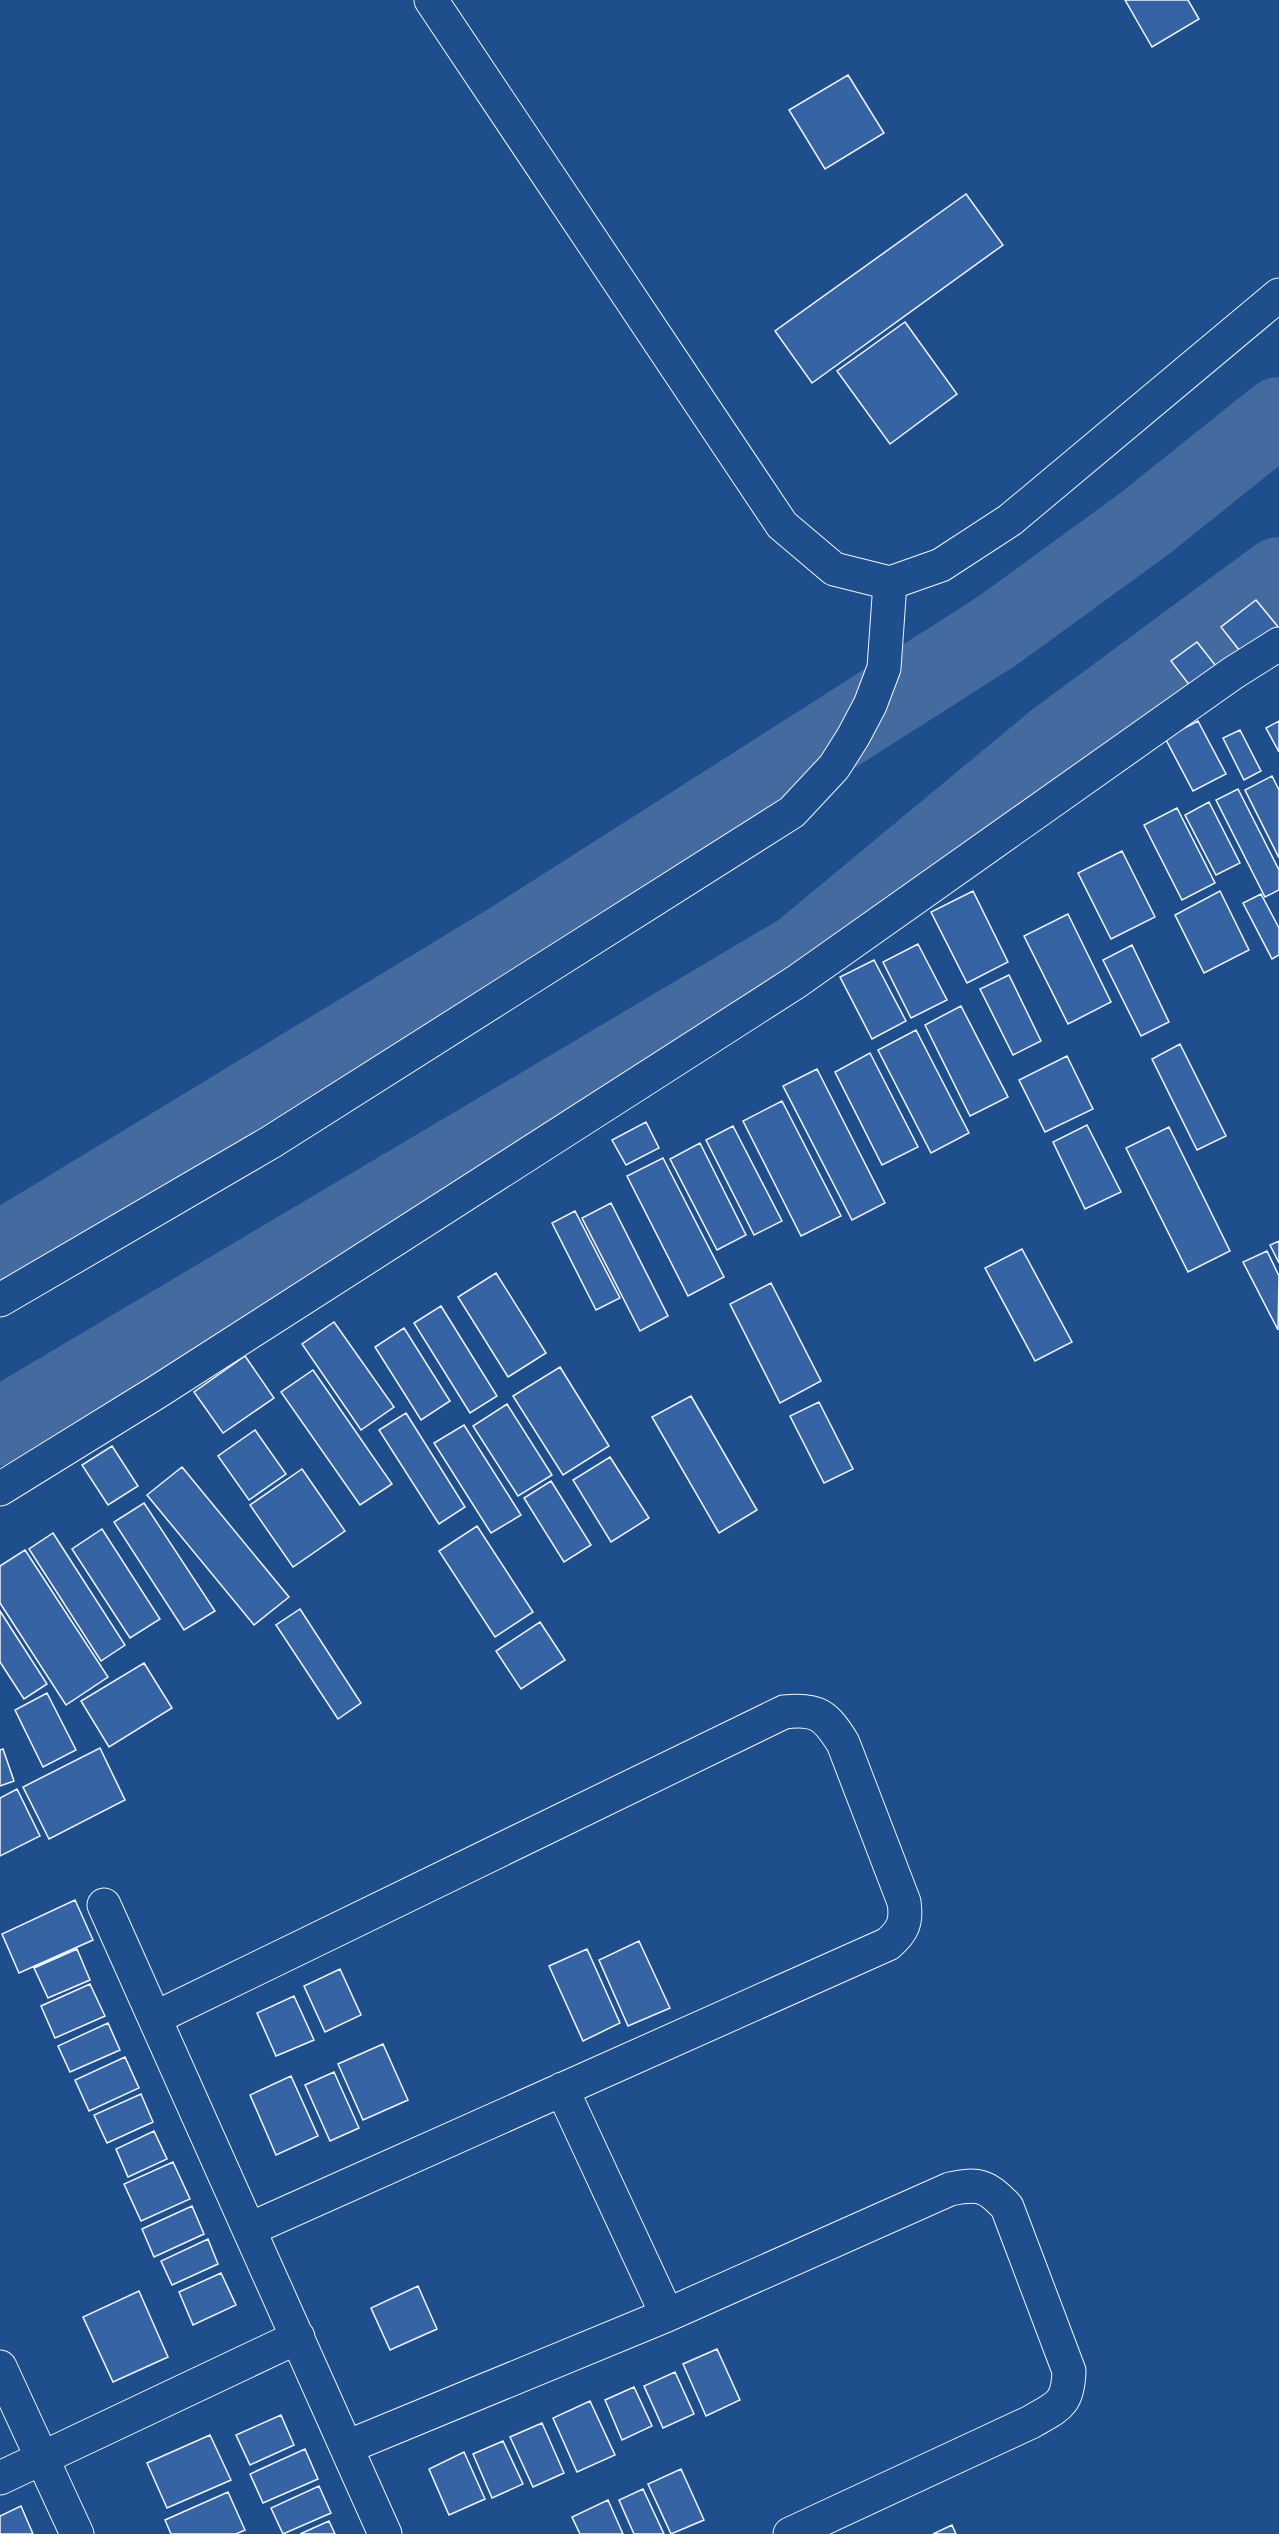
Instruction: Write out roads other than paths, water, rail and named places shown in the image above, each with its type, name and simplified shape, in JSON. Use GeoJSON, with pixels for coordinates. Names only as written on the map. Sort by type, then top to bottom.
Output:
{"type":"FeatureCollection","features":[{"type":"Feature","properties":{"kind":"street"},"geometry":{"type":"LineString","coordinates":[[431,0],[782,525],[834,569],[890,583],[941,566],[1010,520],[1279,295]]}},
{"type":"Feature","properties":{"kind":"street"},"geometry":{"type":"LineString","coordinates":[[0,1300],[271,1143],[792,812],[834,767],[854,737],[884,668],[890,583]]}},
{"type":"Feature","properties":{"kind":"street"},"geometry":{"type":"LineString","coordinates":[[0,1489],[167,1385],[796,982],[1233,674],[1279,645]]}},
{"type":"Feature","properties":{"kind":"street"},"geometry":{"type":"LineString","coordinates":[[155,2018],[784,1712],[804,1710],[819,1714],[832,1726],[843,1743],[904,1902],[906,1919],[900,1933],[888,1944],[250,2229]]}},
{"type":"Feature","properties":{"kind":"street"},"geometry":{"type":"LineString","coordinates":[[104,1905],[385,2534]]}},
{"type":"Feature","properties":{"kind":"street"},"geometry":{"type":"LineString","coordinates":[[562,2090],[667,2315]]}},
{"type":"Feature","properties":{"kind":"street"},"geometry":{"type":"LineString","coordinates":[[347,2447],[667,2315],[950,2189],[972,2184],[993,2191],[1006,2207],[1069,2372],[1068,2390],[1058,2406],[1031,2421],[789,2534]]}},
{"type":"Feature","properties":{"kind":"street"},"geometry":{"type":"LineString","coordinates":[[0,2478],[298,2337]]}},
{"type":"Feature","properties":{"kind":"street"},"geometry":{"type":"LineString","coordinates":[[0,2367],[77,2534]]}},
{"type":"Feature","properties":{"kind":"waterway"},"geometry":{"type":"LineString","coordinates":[[0,1251],[509,942],[997,631],[1144,524],[1279,416]]}},
{"type":"Feature","properties":{"kind":"waterway"},"geometry":{"type":"LineString","coordinates":[[0,1427],[801,952],[1054,742],[1279,576]]}}]}
